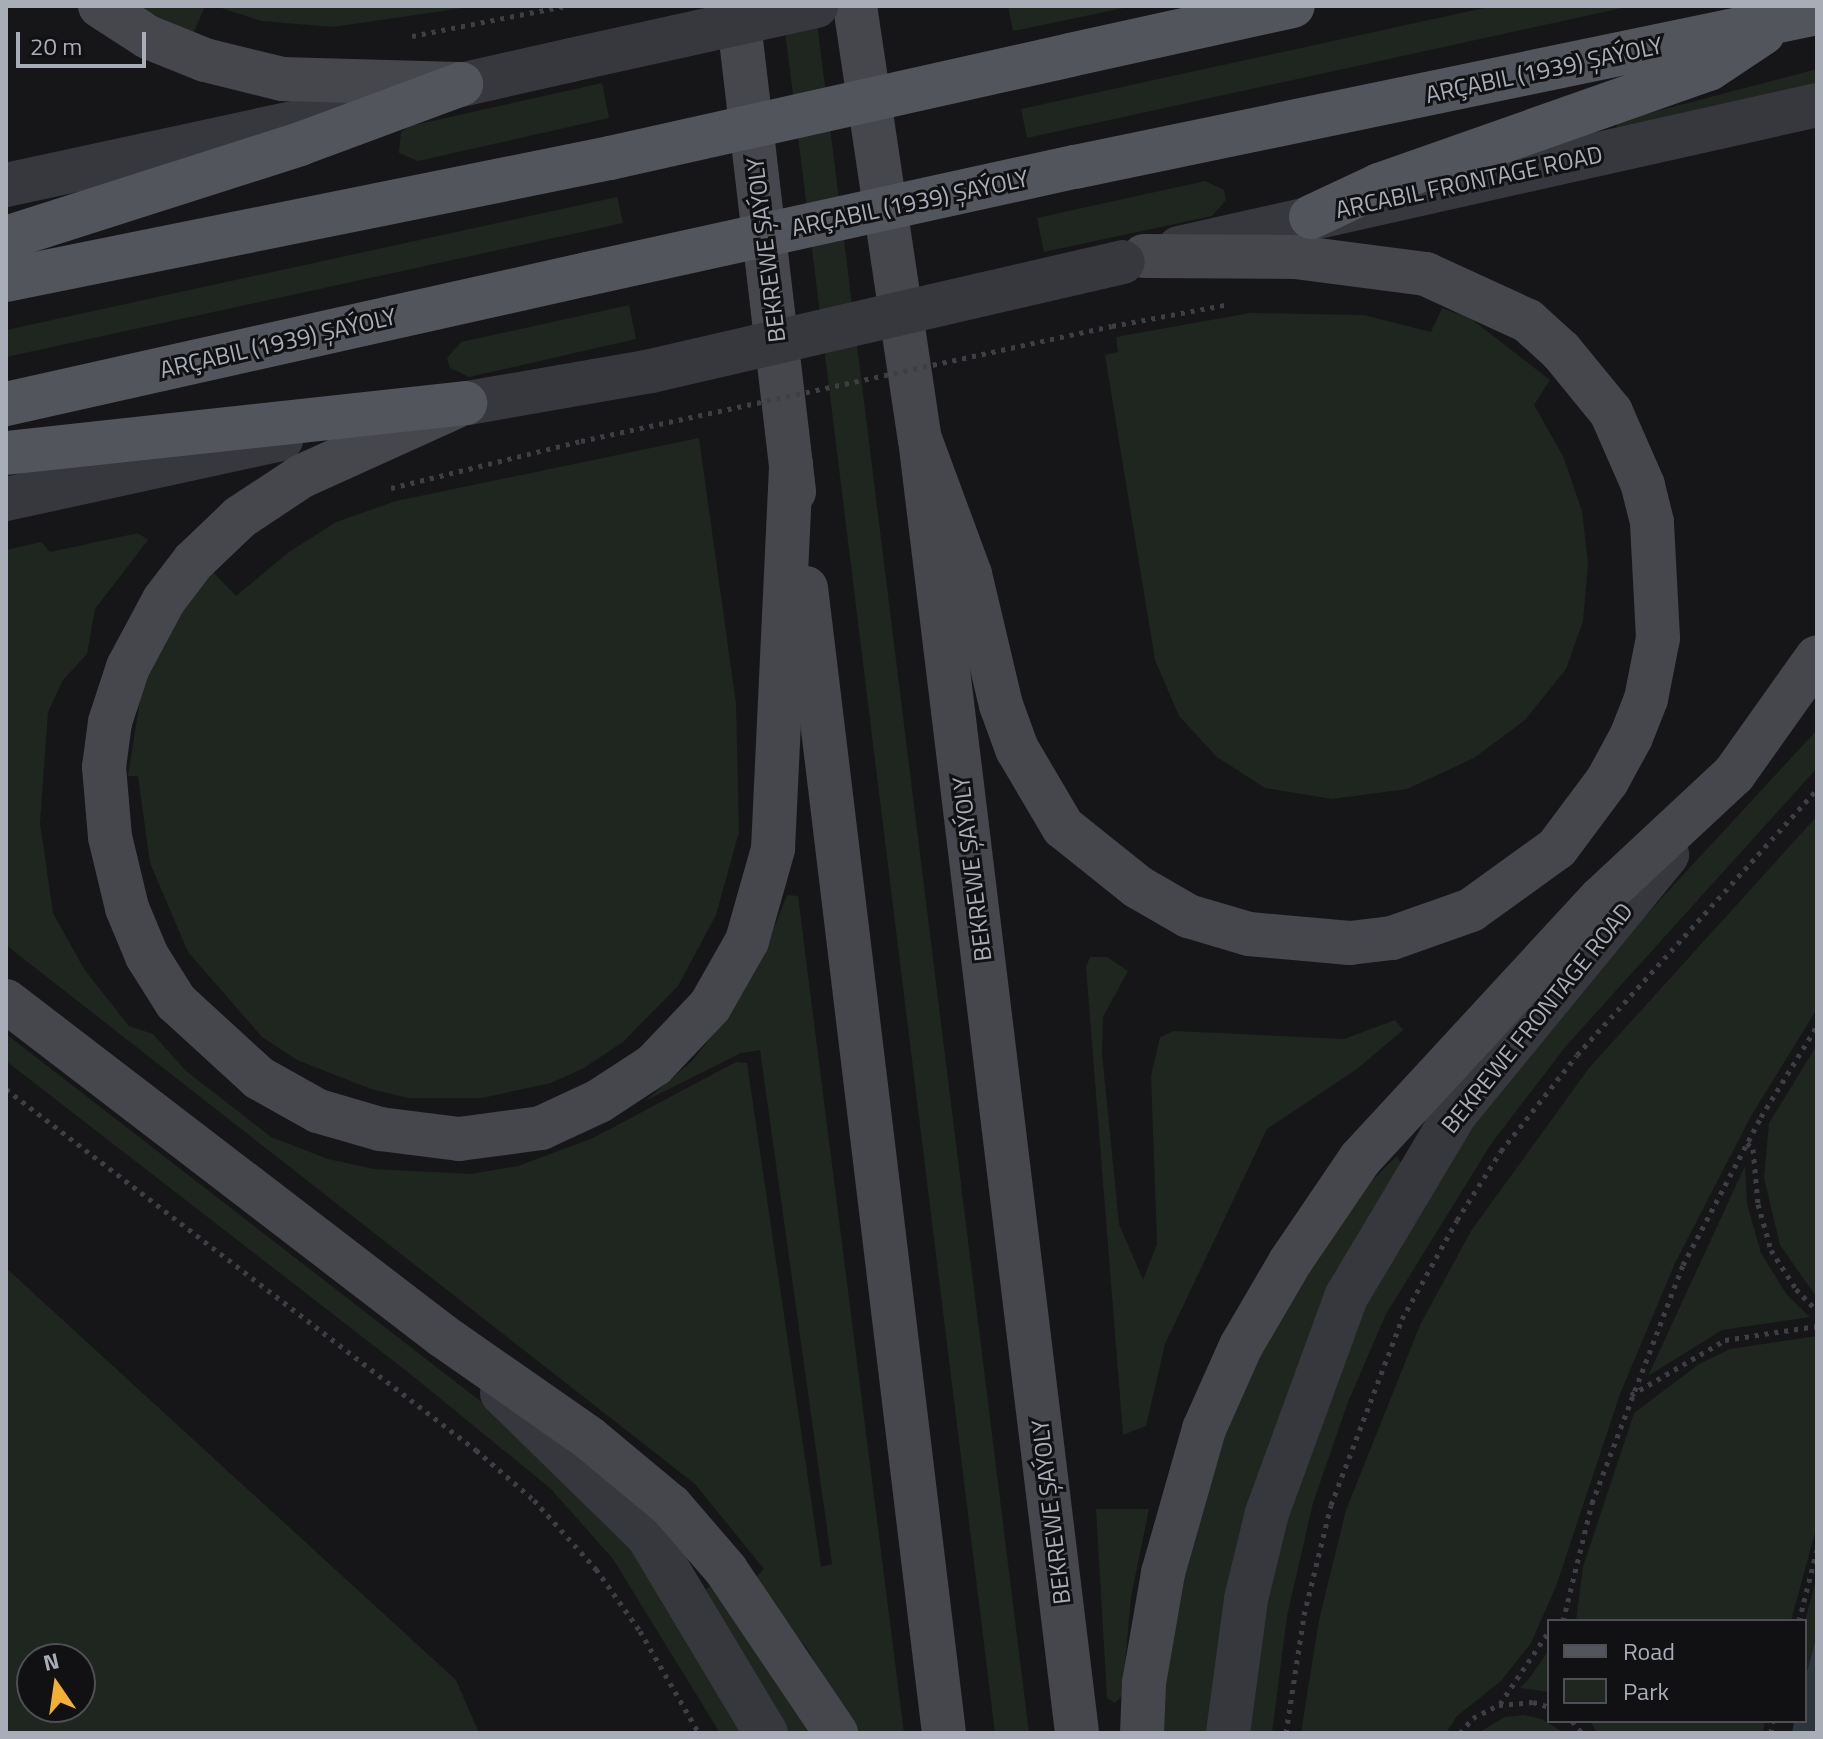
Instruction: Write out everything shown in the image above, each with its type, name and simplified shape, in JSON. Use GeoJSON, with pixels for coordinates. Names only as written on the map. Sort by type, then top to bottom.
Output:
{"type":"FeatureCollection","features":[{"type":"Feature","properties":{"kind":"main road"},"geometry":{"type":"LineString","coordinates":[[100,6],[148,37],[199,58],[282,79],[461,84]]}},
{"type":"Feature","properties":{"kind":"main road","name":"BEKREWE ŞAÝOLY"},"geometry":{"type":"LineString","coordinates":[[737,6],[944,1733]]}},
{"type":"Feature","properties":{"kind":"main road","name":"BEKREWE ŞAÝOLY"},"geometry":{"type":"LineString","coordinates":[[855,6],[920,439],[1077,1733]]}},
{"type":"Feature","properties":{"kind":"main road"},"geometry":{"type":"LineString","coordinates":[[6,280],[610,158],[1293,6]]}},
{"type":"Feature","properties":{"kind":"main road"},"geometry":{"type":"LineString","coordinates":[[1311,217],[1379,185],[1709,69],[1799,17]]}},
{"type":"Feature","properties":{"kind":"main road","name":"ARÇABIL (1939) ŞAÝOLY"},"geometry":{"type":"LineString","coordinates":[[6,404],[1075,167],[1799,17]]}},
{"type":"Feature","properties":{"kind":"main road"},"geometry":{"type":"LineString","coordinates":[[6,238],[300,144],[461,84]]}},
{"type":"Feature","properties":{"kind":"main road"},"geometry":{"type":"LineString","coordinates":[[920,439],[970,574],[1001,705],[1017,749],[1063,827],[1138,887],[1188,916],[1249,934],[1350,943],[1392,938],[1471,910],[1557,848],[1607,781],[1631,737],[1646,699],[1658,638],[1652,522],[1643,485],[1611,412],[1561,351],[1528,321],[1426,274],[1295,257],[1133,259]]}},
{"type":"Feature","properties":{"kind":"main road"},"geometry":{"type":"LineString","coordinates":[[465,403],[302,476],[240,517],[193,562],[164,600],[128,667],[110,722],[104,767],[110,837],[127,908],[147,956],[176,1002],[259,1078],[318,1111],[380,1129],[459,1139],[541,1128],[599,1101],[654,1065],[710,1006],[747,941],[773,849],[791,464]]}},
{"type":"Feature","properties":{"kind":"main road"},"geometry":{"type":"LineString","coordinates":[[6,453],[465,403]]}},
{"type":"Feature","properties":{"kind":"main road"},"geometry":{"type":"LineString","coordinates":[[1142,1733],[1144,1683],[1163,1573],[1204,1429],[1241,1346],[1290,1262],[1360,1159],[1484,1019],[1601,898],[1734,774],[1817,657]]}},
{"type":"Feature","properties":{"kind":"main road"},"geometry":{"type":"LineString","coordinates":[[6,1001],[443,1336],[589,1438],[671,1506],[726,1570],[836,1733]]}},
{"type":"Feature","properties":{"kind":"street"},"geometry":{"type":"LineString","coordinates":[[6,185],[816,6]]}},
{"type":"Feature","properties":{"kind":"street","name":"ARCABIL FRONTAGE ROAD"},"geometry":{"type":"LineString","coordinates":[[6,499],[465,403],[651,371],[1311,217],[1817,105]]}},
{"type":"Feature","properties":{"kind":"street","name":"BEKREWE FRONTAGE ROAD"},"geometry":{"type":"LineString","coordinates":[[1228,1733],[1246,1599],[1267,1513],[1346,1297],[1455,1114],[1734,774]]}},
{"type":"Feature","properties":{"kind":"street"},"geometry":{"type":"LineString","coordinates":[[443,1336],[648,1536],[766,1733]]}},
{"type":"Feature","properties":{"kind":"path"},"geometry":{"type":"LineString","coordinates":[[537,12],[565,6]]}},
{"type":"Feature","properties":{"kind":"path"},"geometry":{"type":"LineString","coordinates":[[581,441],[1112,326]]}},
{"type":"Feature","properties":{"kind":"path"},"geometry":{"type":"LineString","coordinates":[[1286,1733],[1304,1615],[1331,1505],[1402,1319],[1457,1220],[1501,1151],[1577,1055],[1817,789]]}},
{"type":"Feature","properties":{"kind":"path"},"geometry":{"type":"LineString","coordinates":[[1561,1619],[1592,1503],[1630,1395],[1683,1265],[1747,1143],[1817,1026]]}},
{"type":"Feature","properties":{"kind":"path"},"geometry":{"type":"LineString","coordinates":[[6,1089],[476,1450],[534,1500],[596,1569],[640,1631],[699,1733]]}},
{"type":"Feature","properties":{"kind":"path"},"geometry":{"type":"LineString","coordinates":[[1747,1143],[1753,1149],[1758,1204],[1771,1250],[1817,1311]]}},
{"type":"Feature","properties":{"kind":"path"},"geometry":{"type":"LineString","coordinates":[[1630,1395],[1641,1393],[1725,1340],[1817,1326]]}},
{"type":"Feature","properties":{"kind":"path"},"geometry":{"type":"LineString","coordinates":[[1800,1619],[1817,1550]]}},
{"type":"Feature","properties":{"kind":"path"},"geometry":{"type":"LineString","coordinates":[[1499,1705],[1547,1634]]}},
{"type":"Feature","properties":{"kind":"path"},"geometry":{"type":"LineString","coordinates":[[1460,1733],[1473,1718],[1499,1705],[1533,1702],[1547,1706]]}},
{"type":"Feature","properties":{"kind":"green space"},"geometry":{"type":"Polygon","coordinates":[[[137,6],[205,6],[193,34],[137,6]]]}},
{"type":"Feature","properties":{"kind":"green space"},"geometry":{"type":"Polygon","coordinates":[[[215,6],[477,6],[333,27],[261,21],[215,6]]]}},
{"type":"Feature","properties":{"kind":"green space"},"geometry":{"type":"Polygon","coordinates":[[[782,6],[815,6],[1029,1733],[995,1733],[782,6]]]}},
{"type":"Feature","properties":{"kind":"green space"},"geometry":{"type":"Polygon","coordinates":[[[1008,6],[1133,6],[1013,31],[1008,6]]]}},
{"type":"Feature","properties":{"kind":"green space"},"geometry":{"type":"Polygon","coordinates":[[[1493,6],[1631,6],[1027,138],[1021,109],[1493,6]]]}},
{"type":"Feature","properties":{"kind":"green space"},"geometry":{"type":"Polygon","coordinates":[[[1817,69],[1817,84],[1617,128],[1615,122],[1817,69]]]}},
{"type":"Feature","properties":{"kind":"green space"},"geometry":{"type":"Polygon","coordinates":[[[602,83],[609,118],[418,161],[399,153],[401,132],[410,126],[602,83]]]}},
{"type":"Feature","properties":{"kind":"green space"},"geometry":{"type":"Polygon","coordinates":[[[1205,181],[1224,190],[1226,200],[1212,216],[1044,252],[1037,218],[1205,181]]]}},
{"type":"Feature","properties":{"kind":"green space"},"geometry":{"type":"Polygon","coordinates":[[[617,197],[623,223],[6,357],[6,330],[617,197]]]}},
{"type":"Feature","properties":{"kind":"green space"},"geometry":{"type":"Polygon","coordinates":[[[629,305],[636,339],[469,377],[450,368],[447,358],[461,342],[629,305]]]}},
{"type":"Feature","properties":{"kind":"green space"},"geometry":{"type":"Polygon","coordinates":[[[1442,308],[1470,318],[1550,380],[1534,405],[1563,456],[1582,511],[1588,563],[1583,621],[1566,669],[1525,720],[1474,758],[1407,789],[1332,799],[1265,788],[1217,757],[1179,716],[1155,660],[1105,355],[1118,352],[1116,337],[1250,313],[1364,315],[1431,332],[1442,308]]]}},
{"type":"Feature","properties":{"kind":"green space"},"geometry":{"type":"Polygon","coordinates":[[[699,438],[736,704],[739,832],[716,915],[678,986],[623,1042],[584,1068],[551,1083],[482,1098],[408,1098],[371,1089],[297,1060],[262,1037],[188,952],[150,863],[138,776],[128,776],[143,681],[165,632],[213,572],[236,596],[289,552],[336,522],[396,501],[699,438]]]}},
{"type":"Feature","properties":{"kind":"green space"},"geometry":{"type":"Polygon","coordinates":[[[138,533],[148,540],[95,609],[87,654],[63,680],[48,712],[40,823],[53,913],[84,969],[129,1026],[153,1034],[186,1071],[271,1137],[328,1159],[374,1169],[471,1174],[518,1166],[593,1138],[736,1062],[747,1063],[821,1567],[832,1564],[760,1050],[741,1053],[645,1101],[692,1061],[717,1030],[763,956],[787,895],[798,896],[904,1733],[857,1733],[808,1650],[754,1579],[764,1569],[695,1484],[6,945],[6,550],[41,542],[50,552],[138,533]]]}},
{"type":"Feature","properties":{"kind":"green space"},"geometry":{"type":"Polygon","coordinates":[[[1817,730],[1817,768],[1566,1046],[1491,1144],[1386,1314],[1348,1402],[1313,1503],[1287,1616],[1272,1733],[1241,1733],[1284,1503],[1360,1304],[1464,1128],[1623,940],[1817,730]]]}},
{"type":"Feature","properties":{"kind":"green space"},"geometry":{"type":"Polygon","coordinates":[[[1817,816],[1817,1009],[1751,1116],[1675,1263],[1620,1394],[1557,1584],[1531,1643],[1501,1681],[1457,1716],[1446,1733],[1301,1733],[1319,1620],[1346,1510],[1420,1325],[1471,1231],[1589,1068],[1817,816]]]}},
{"type":"Feature","properties":{"kind":"green space"},"geometry":{"type":"Polygon","coordinates":[[[1090,957],[1107,957],[1128,971],[1103,1017],[1102,1054],[1119,1224],[1143,1280],[1157,1244],[1151,1076],[1160,1037],[1174,1031],[1344,1039],[1395,1020],[1403,1030],[1357,1069],[1267,1129],[1165,1344],[1146,1426],[1123,1435],[1086,967],[1090,957]]]}},
{"type":"Feature","properties":{"kind":"green space"},"geometry":{"type":"Polygon","coordinates":[[[6,1034],[497,1414],[632,1544],[749,1733],[720,1733],[613,1559],[551,1489],[409,1373],[6,1061],[6,1034]]]}},
{"type":"Feature","properties":{"kind":"green space"},"geometry":{"type":"Polygon","coordinates":[[[1817,1045],[1817,1298],[1780,1245],[1764,1178],[1769,1123],[1817,1045]]]}},
{"type":"Feature","properties":{"kind":"green space"},"geometry":{"type":"Polygon","coordinates":[[[1397,1156],[1401,1164],[1209,1733],[1160,1733],[1164,1665],[1200,1497],[1260,1348],[1352,1200],[1397,1156]]]}},
{"type":"Feature","properties":{"kind":"green space"},"geometry":{"type":"Polygon","coordinates":[[[1745,1166],[1747,1204],[1761,1253],[1787,1295],[1810,1317],[1722,1330],[1648,1376],[1745,1166]]]}},
{"type":"Feature","properties":{"kind":"green space"},"geometry":{"type":"Polygon","coordinates":[[[6,1268],[456,1680],[479,1733],[6,1733],[6,1268]]]}},
{"type":"Feature","properties":{"kind":"green space"},"geometry":{"type":"Polygon","coordinates":[[[1817,1336],[1817,1525],[1792,1619],[1576,1619],[1583,1567],[1634,1413],[1699,1364],[1730,1349],[1817,1336]]]}},
{"type":"Feature","properties":{"kind":"green space"},"geometry":{"type":"Polygon","coordinates":[[[1096,1509],[1149,1509],[1131,1597],[1122,1696],[1115,1703],[1107,1698],[1096,1509]]]}},
{"type":"Feature","properties":{"kind":"green space"},"geometry":{"type":"Polygon","coordinates":[[[1817,1576],[1817,1634],[1807,1672],[1807,1619],[1817,1576]]]}},
{"type":"Feature","properties":{"kind":"green space"},"geometry":{"type":"Polygon","coordinates":[[[710,1586],[715,1588],[811,1733],[784,1733],[705,1590],[710,1586]]]}},
{"type":"Feature","properties":{"kind":"green space"},"geometry":{"type":"Polygon","coordinates":[[[1547,1653],[1547,1692],[1520,1688],[1547,1653]]]}},
{"type":"Feature","properties":{"kind":"green space"},"geometry":{"type":"Polygon","coordinates":[[[1524,1715],[1542,1719],[1564,1733],[1478,1733],[1505,1717],[1524,1715]]]}},
{"type":"Feature","properties":{"kind":"green space"},"geometry":{"type":"Polygon","coordinates":[[[1591,1723],[1765,1723],[1763,1733],[1597,1733],[1591,1723]]]}},
{"type":"Feature","properties":{"kind":"shaded area"},"geometry":{"type":"Polygon","coordinates":[[[1817,1634],[1817,1733],[1792,1733],[1794,1723],[1807,1723],[1807,1672],[1817,1634]]]}}]}
